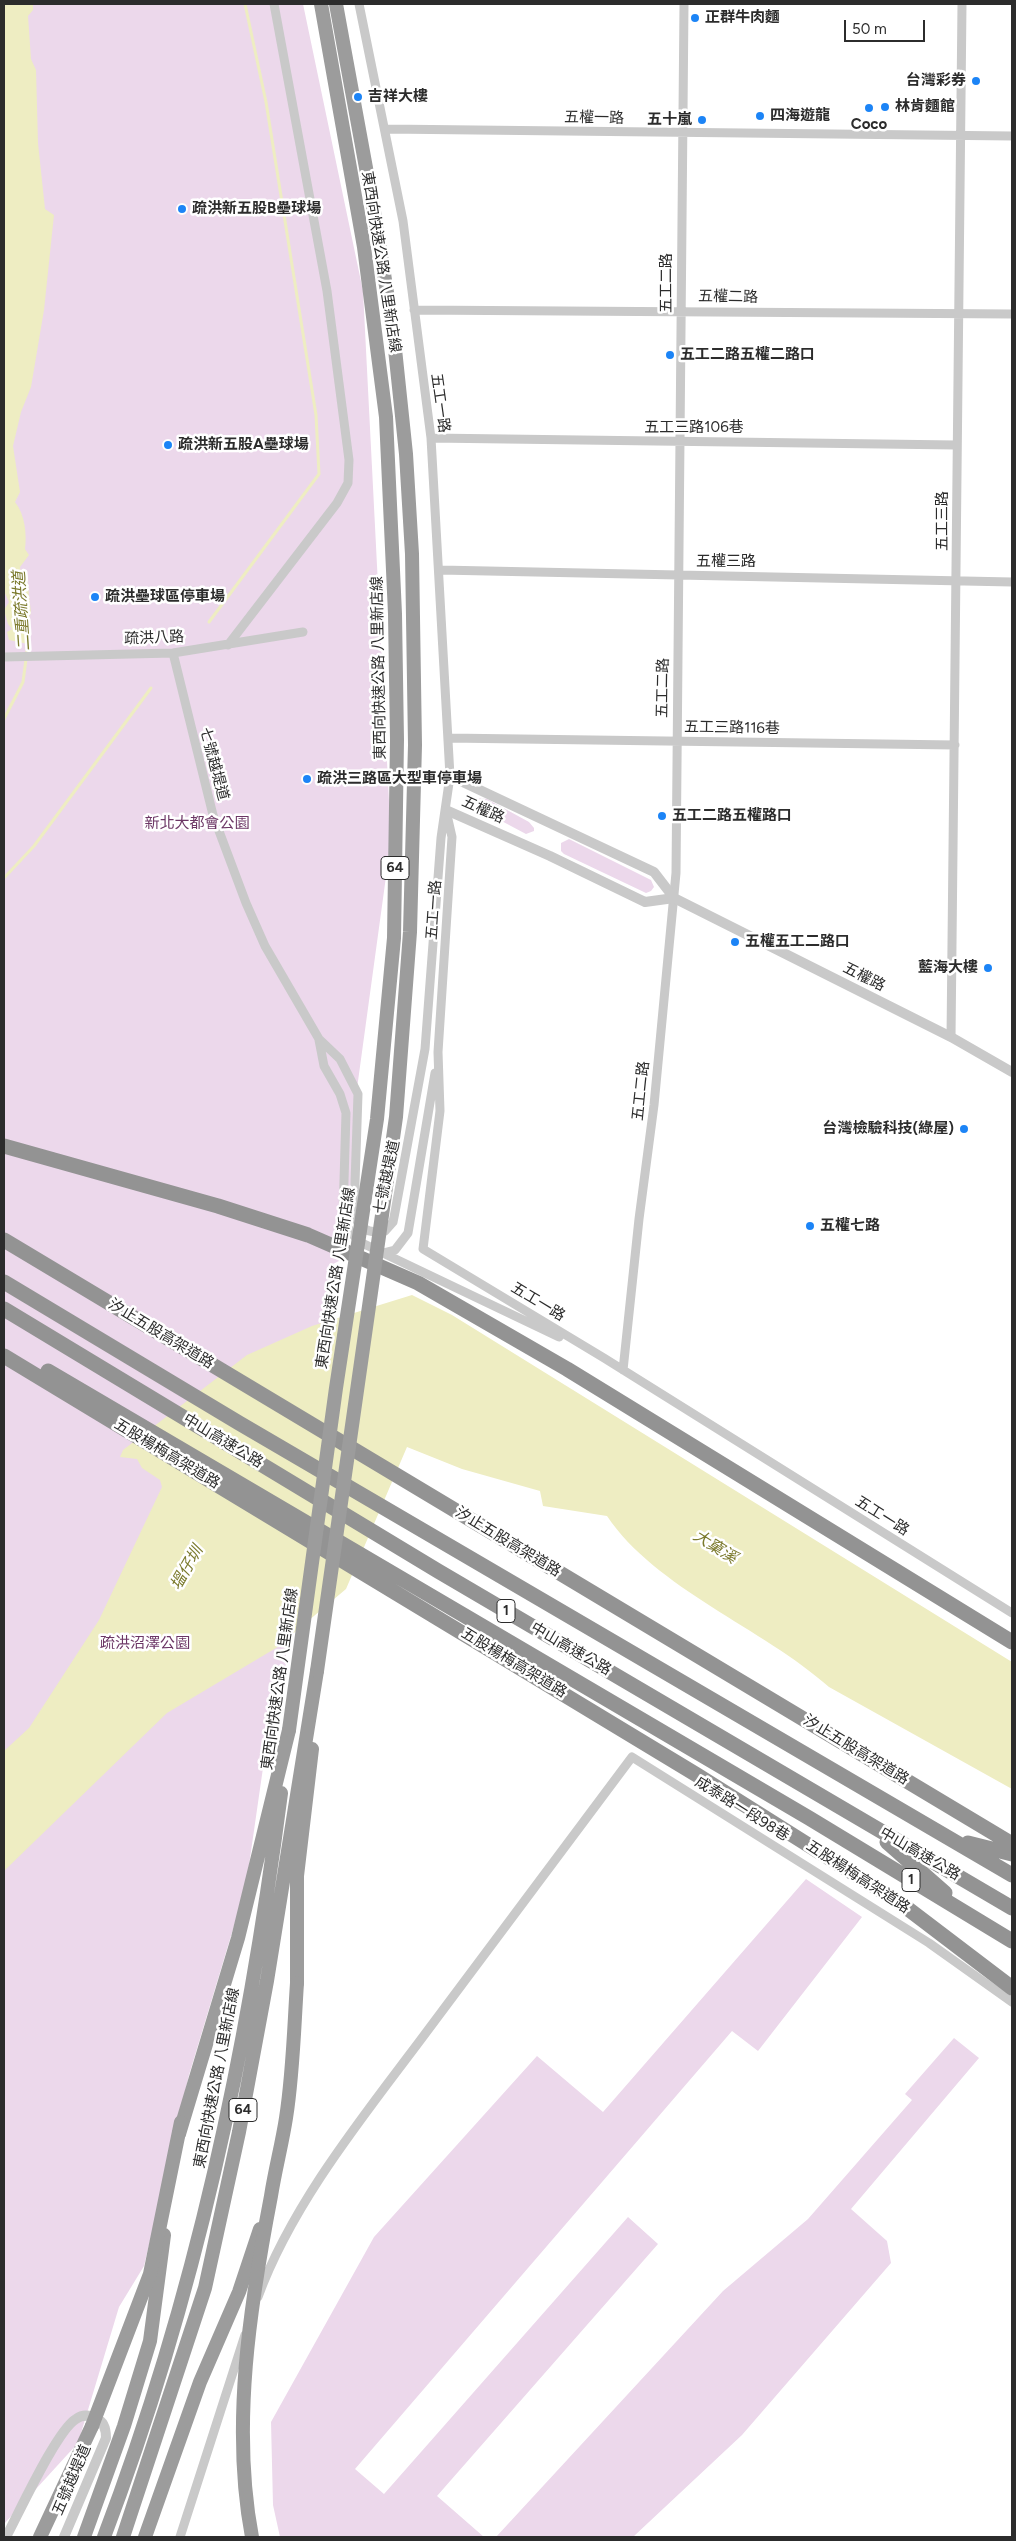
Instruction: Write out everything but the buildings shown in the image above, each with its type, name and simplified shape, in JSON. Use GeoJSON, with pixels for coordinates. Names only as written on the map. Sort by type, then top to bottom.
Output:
{"type":"FeatureCollection","features":[{"type":"Feature","properties":{"kind":"highway","name":"東西向快速公路 八里新店線"},"geometry":{"type":"LineString","coordinates":[[104,2537],[167,2355],[218,2161],[244,2031],[268,1890],[336,1388],[377,1119],[394,928],[397,740],[395,614],[386,417],[364,247],[321,4]]}},
{"type":"Feature","properties":{"kind":"highway","name":"東西向快速公路 八里新店線"},"geometry":{"type":"LineString","coordinates":[[122,2537],[205,2288],[239,2132],[267,1981],[317,1671],[396,1117],[410,924],[415,745],[412,554],[406,454],[393,330],[374,208],[336,4]]}},
{"type":"Feature","properties":{"kind":"highway"},"geometry":{"type":"LineString","coordinates":[[4,1146],[236,1212],[308,1235],[418,1282],[576,1374],[1012,1642]]}},
{"type":"Feature","properties":{"kind":"highway","name":"汐止五股高架道路"},"geometry":{"type":"LineString","coordinates":[[4,1240],[1012,1844]]}},
{"type":"Feature","properties":{"kind":"highway","name":"中山高速公路"},"geometry":{"type":"LineString","coordinates":[[4,1282],[248,1428],[1012,1875]]}},
{"type":"Feature","properties":{"kind":"highway","name":"中山高速公路"},"geometry":{"type":"LineString","coordinates":[[4,1309],[438,1571],[1012,1908]]}},
{"type":"Feature","properties":{"kind":"highway","name":"1"},"geometry":{"type":"LineString","coordinates":[[4,1344],[801,1813],[1012,1941]]}},
{"type":"Feature","properties":{"kind":"highway","name":"五股楊梅高架道路"},"geometry":{"type":"LineString","coordinates":[[4,1356],[697,1775],[899,1902],[1012,1988]]}},
{"type":"Feature","properties":{"kind":"highway"},"geometry":{"type":"LineString","coordinates":[[252,2537],[246,2505],[244,2473],[247,2353],[270,2197],[286,2118],[289,2092],[297,1983],[297,1876],[309,1784],[317,1671]]}},
{"type":"Feature","properties":{"kind":"highway"},"geometry":{"type":"LineString","coordinates":[[40,2537],[92,2426],[150,2274],[181,2122],[238,1938],[289,1730]]}},
{"type":"Feature","properties":{"kind":"highway"},"geometry":{"type":"LineString","coordinates":[[860,1818],[1012,1951]]}},
{"type":"Feature","properties":{"kind":"highway"},"geometry":{"type":"LineString","coordinates":[[951,1839],[1012,1854]]}},
{"type":"Feature","properties":{"kind":"highway"},"geometry":{"type":"LineString","coordinates":[[84,2537],[124,2426],[150,2341],[181,2122]]}},
{"type":"Feature","properties":{"kind":"highway"},"geometry":{"type":"LineString","coordinates":[[145,2537],[200,2382],[239,2292],[270,2197]]}},
{"type":"Feature","properties":{"kind":"street"},"geometry":{"type":"LineString","coordinates":[[228,645],[337,503],[348,483],[349,460],[327,291],[274,4]]}},
{"type":"Feature","properties":{"kind":"street","name":"五工一路"},"geometry":{"type":"LineString","coordinates":[[359,4],[386,129],[403,221],[432,438],[450,776],[441,838],[425,1049]]}},
{"type":"Feature","properties":{"kind":"street","name":"五工二路"},"geometry":{"type":"LineString","coordinates":[[623,1370],[639,1219],[654,1105],[676,874],[675,741],[679,576],[684,4]]}},
{"type":"Feature","properties":{"kind":"street","name":"五工三路"},"geometry":{"type":"LineString","coordinates":[[951,1037],[962,4]]}},
{"type":"Feature","properties":{"kind":"street","name":"五權一路"},"geometry":{"type":"LineString","coordinates":[[386,129],[1012,136]]}},
{"type":"Feature","properties":{"kind":"street","name":"五權二路"},"geometry":{"type":"LineString","coordinates":[[414,310],[681,310],[1012,314]]}},
{"type":"Feature","properties":{"kind":"street","name":"五工三路106巷"},"geometry":{"type":"LineString","coordinates":[[432,438],[680,443],[956,445]]}},
{"type":"Feature","properties":{"kind":"street","name":"五權三路"},"geometry":{"type":"LineString","coordinates":[[440,570],[1012,582]]}},
{"type":"Feature","properties":{"kind":"street","name":"疏洪八路"},"geometry":{"type":"LineString","coordinates":[[6,657],[173,653],[303,632]]}},
{"type":"Feature","properties":{"kind":"street","name":"七號越堤道"},"geometry":{"type":"LineString","coordinates":[[173,653],[213,815],[229,860],[265,946],[319,1039],[340,1059],[358,1094],[354,1212],[357,1222],[364,1229],[375,1233],[385,1231],[392,1222],[425,1049]]}},
{"type":"Feature","properties":{"kind":"street","name":"五工三路116巷"},"geometry":{"type":"LineString","coordinates":[[448,738],[954,745]]}},
{"type":"Feature","properties":{"kind":"street","name":"五權路"},"geometry":{"type":"LineString","coordinates":[[450,776],[654,872],[674,898],[951,1037],[1012,1072]]}},
{"type":"Feature","properties":{"kind":"street","name":"五工一路"},"geometry":{"type":"LineString","coordinates":[[446,810],[452,837],[438,1052],[440,1111],[423,1248],[604,1358],[1012,1613]]}},
{"type":"Feature","properties":{"kind":"street","name":"五權路"},"geometry":{"type":"LineString","coordinates":[[446,810],[550,856],[645,902],[674,898]]}},
{"type":"Feature","properties":{"kind":"street","name":"七號越堤道"},"geometry":{"type":"LineString","coordinates":[[319,1039],[324,1066],[340,1094],[346,1112],[343,1215],[346,1227],[362,1244],[604,1358]]}},
{"type":"Feature","properties":{"kind":"street","name":"七號越堤道"},"geometry":{"type":"LineString","coordinates":[[382,1253],[395,1250],[408,1233],[438,1052]]}},
{"type":"Feature","properties":{"kind":"street","name":"成泰路一段98巷"},"geometry":{"type":"LineString","coordinates":[[180,2537],[236,2361],[266,2277],[309,2196],[362,2118],[632,1757],[929,1943],[1012,2002]]}},
{"type":"Feature","properties":{"kind":"street","name":"五號越堤道"},"geometry":{"type":"LineString","coordinates":[[6,2537],[61,2435],[77,2418],[88,2415],[101,2420],[106,2429],[106,2438],[64,2537]]}},
{"type":"Feature","properties":{"kind":"green space","name":"新北大都會公園"},"geometry":{"type":"Polygon","coordinates":[[[4,4],[303,4],[363,291],[391,840],[355,1103],[347,1257],[333,1264],[326,1310],[324,1404],[286,1598],[286,1664],[264,1761],[246,1886],[189,2075],[144,2266],[119,2307],[78,2443],[4,2524],[4,4]]]}},
{"type":"Feature","properties":{"kind":"green space"},"geometry":{"type":"Polygon","coordinates":[[[478,798],[487,799],[529,822],[534,831],[526,834],[479,809],[474,804],[478,798]]]}},
{"type":"Feature","properties":{"kind":"green space"},"geometry":{"type":"Polygon","coordinates":[[[569,839],[651,880],[654,887],[646,893],[564,854],[561,851],[561,843],[569,839]]]}},
{"type":"Feature","properties":{"kind":"green space"},"geometry":{"type":"Polygon","coordinates":[[[806,1879],[862,1917],[758,2051],[732,2031],[355,2469],[384,2494],[628,2217],[658,2244],[437,2496],[484,2537],[280,2537],[273,2505],[271,2422],[374,2237],[537,2056],[603,2112],[806,1879]]]}},
{"type":"Feature","properties":{"kind":"green space"},"geometry":{"type":"Polygon","coordinates":[[[954,2038],[979,2058],[851,2209],[887,2241],[891,2263],[742,2435],[633,2537],[496,2537],[723,2291],[808,2219],[912,2100],[905,2094],[954,2038]]]}},
{"type":"Feature","properties":{"kind":"water"},"geometry":{"type":"Polygon","coordinates":[[[4,4],[33,4],[33,10],[28,16],[31,59],[36,70],[38,143],[45,209],[54,215],[44,310],[31,387],[21,412],[13,446],[20,492],[15,502],[23,518],[26,537],[25,549],[29,555],[20,567],[21,575],[27,577],[31,613],[24,628],[29,638],[28,644],[9,640],[7,632],[12,629],[8,624],[4,610],[9,602],[4,591],[4,4]]]}},
{"type":"Feature","properties":{"kind":"water"},"geometry":{"type":"Polygon","coordinates":[[[412,1295],[452,1315],[1012,1662],[1012,1789],[829,1687],[803,1666],[681,1587],[628,1542],[607,1516],[543,1506],[540,1491],[462,1469],[407,1447],[346,1589],[276,1648],[167,1713],[4,1871],[4,1751],[29,1728],[99,1620],[162,1487],[160,1480],[142,1468],[137,1459],[120,1457],[123,1450],[247,1355],[312,1326],[412,1295]]]}},
{"type":"Feature","properties":{"kind":"waterway"},"geometry":{"type":"LineString","coordinates":[[209,622],[319,474],[316,415],[266,102],[245,4]]}},
{"type":"Feature","properties":{"kind":"waterway","name":"二重疏洪道"},"geometry":{"type":"LineString","coordinates":[[4,719],[23,682],[28,644],[25,621]]}},
{"type":"Feature","properties":{"kind":"waterway","name":"二重疏洪道"},"geometry":{"type":"LineString","coordinates":[[4,878],[34,846],[151,688]]}},
{"type":"Feature","properties":{"kind":"place","name":"正群牛肉麵"},"geometry":{"type":"Point","coordinates":[695,18]}},
{"type":"Feature","properties":{"kind":"place","name":"台灣彩券"},"geometry":{"type":"Point","coordinates":[976,81]}},
{"type":"Feature","properties":{"kind":"place","name":"吉祥大樓"},"geometry":{"type":"Point","coordinates":[358,97]}},
{"type":"Feature","properties":{"kind":"place","name":"林肯麵館"},"geometry":{"type":"Point","coordinates":[885,107]}},
{"type":"Feature","properties":{"kind":"place","name":"Coco"},"geometry":{"type":"Point","coordinates":[869,108]}},
{"type":"Feature","properties":{"kind":"place","name":"四海遊龍"},"geometry":{"type":"Point","coordinates":[760,116]}},
{"type":"Feature","properties":{"kind":"place","name":"五十嵐"},"geometry":{"type":"Point","coordinates":[702,120]}},
{"type":"Feature","properties":{"kind":"place","name":"疏洪新五股B壘球場"},"geometry":{"type":"Point","coordinates":[182,209]}},
{"type":"Feature","properties":{"kind":"place","name":"五工二路五權二路口"},"geometry":{"type":"Point","coordinates":[670,355]}},
{"type":"Feature","properties":{"kind":"place","name":"疏洪新五股A壘球場"},"geometry":{"type":"Point","coordinates":[168,445]}},
{"type":"Feature","properties":{"kind":"place","name":"疏洪壘球區停車場"},"geometry":{"type":"Point","coordinates":[95,597]}},
{"type":"Feature","properties":{"kind":"place","name":"疏洪三路區大型車停車場"},"geometry":{"type":"Point","coordinates":[307,779]}},
{"type":"Feature","properties":{"kind":"place","name":"五工二路五權路口"},"geometry":{"type":"Point","coordinates":[662,816]}},
{"type":"Feature","properties":{"kind":"place","name":"五權五工二路口"},"geometry":{"type":"Point","coordinates":[735,942]}},
{"type":"Feature","properties":{"kind":"place","name":"藍海大樓"},"geometry":{"type":"Point","coordinates":[988,968]}},
{"type":"Feature","properties":{"kind":"place","name":"台灣檢驗科技(綠屋)"},"geometry":{"type":"Point","coordinates":[964,1129]}},
{"type":"Feature","properties":{"kind":"place","name":"五權七路"},"geometry":{"type":"Point","coordinates":[810,1226]}},
{"type":"Feature","properties":{"kind":"water label","name":"大窠溪"},"geometry":{"type":"Point","coordinates":[715,1547]}},
{"type":"Feature","properties":{"kind":"water label","name":"塭仔圳"},"geometry":{"type":"Point","coordinates":[187,1568]}},
{"type":"Feature","properties":{"kind":"park label","name":"疏洪沼澤公園"},"geometry":{"type":"Point","coordinates":[145,1644]}}]}
